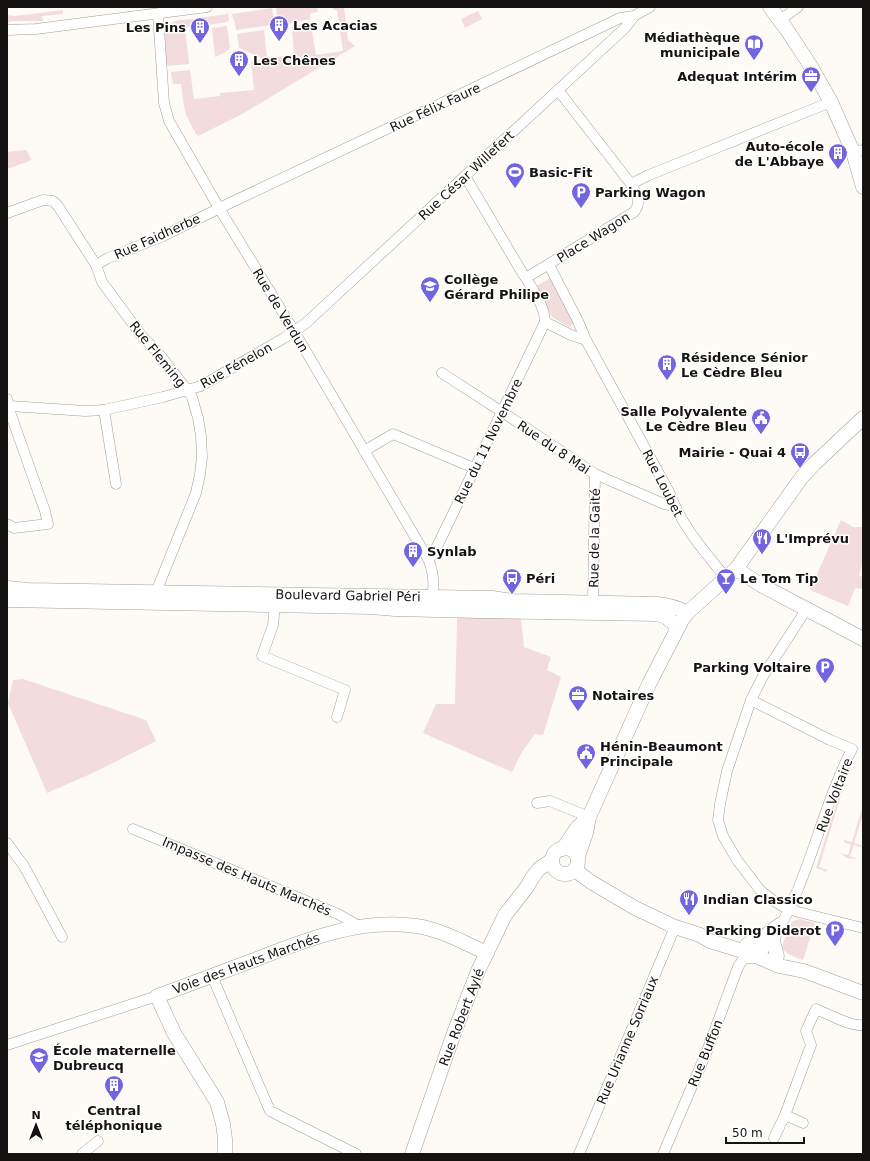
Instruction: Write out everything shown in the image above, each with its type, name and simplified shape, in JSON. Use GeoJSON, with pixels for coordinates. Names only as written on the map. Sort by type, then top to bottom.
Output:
{"type":"FeatureCollection","features":[{"type":"Feature","properties":{"kind":"main road"},"geometry":{"type":"LineString","coordinates":[[770,7],[810,65],[858,151],[863,187]]}},
{"type":"Feature","properties":{"kind":"main road"},"geometry":{"type":"LineString","coordinates":[[863,418],[802,477],[731,573],[687,613],[678,627],[649,684],[589,817],[586,833],[576,863],[572,873],[567,874],[559,872],[555,869],[552,860],[555,852],[563,849],[572,851],[576,863],[591,882],[621,900],[675,927],[700,935],[712,935],[777,956],[804,971],[863,993]]}},
{"type":"Feature","properties":{"kind":"main road"},"geometry":{"type":"LineString","coordinates":[[731,573],[761,585],[863,639]]}},
{"type":"Feature","properties":{"kind":"main road","name":"Boulevard Gabriel Péri"},"geometry":{"type":"LineString","coordinates":[[7,588],[35,590],[156,592],[431,603],[479,612],[657,614],[666,617],[678,627]]}},
{"type":"Feature","properties":{"kind":"main road","name":"Boulevard Gabriel Péri"},"geometry":{"type":"LineString","coordinates":[[7,600],[274,604],[431,603],[492,598],[514,601],[668,605],[687,613]]}},
{"type":"Feature","properties":{"kind":"main road"},"geometry":{"type":"LineString","coordinates":[[563,849],[577,828],[589,817]]}},
{"type":"Feature","properties":{"kind":"main road","name":"Rue Robert Aylé"},"geometry":{"type":"LineString","coordinates":[[412,1154],[454,1033],[478,971],[505,915],[539,869],[552,860]]}},
{"type":"Feature","properties":{"kind":"main road","name":"Rue Robert Aylé"},"geometry":{"type":"LineString","coordinates":[[527,887],[543,877],[559,872]]}},
{"type":"Feature","properties":{"kind":"main road","name":"Voie des Hauts Marchés"},"geometry":{"type":"LineString","coordinates":[[156,996],[305,940],[359,926],[405,924],[417,926],[438,932],[487,953]]}},
{"type":"Feature","properties":{"kind":"main road"},"geometry":{"type":"LineString","coordinates":[[774,935],[773,942],[777,956]]}},
{"type":"Feature","properties":{"kind":"main road"},"geometry":{"type":"LineString","coordinates":[[754,949],[779,966],[804,971]]}},
{"type":"Feature","properties":{"kind":"main road"},"geometry":{"type":"LineString","coordinates":[[156,996],[174,1033],[217,1102],[223,1124],[225,1154]]}},
{"type":"Feature","properties":{"kind":"street"},"geometry":{"type":"LineString","coordinates":[[7,30],[36,29],[158,14],[174,9],[207,7]]}},
{"type":"Feature","properties":{"kind":"street","name":"Rue Félix Faure"},"geometry":{"type":"LineString","coordinates":[[219,208],[607,24],[620,18],[634,16],[650,7]]}},
{"type":"Feature","properties":{"kind":"street"},"geometry":{"type":"LineString","coordinates":[[780,20],[798,7]]}},
{"type":"Feature","properties":{"kind":"street","name":"Rue de Verdun"},"geometry":{"type":"LineString","coordinates":[[158,14],[166,112],[169,121],[219,208],[294,331],[428,559],[432,567],[433,575],[431,603]]}},
{"type":"Feature","properties":{"kind":"street","name":"Rue César Willefert"},"geometry":{"type":"LineString","coordinates":[[294,331],[306,323],[625,28],[634,16]]}},
{"type":"Feature","properties":{"kind":"street"},"geometry":{"type":"LineString","coordinates":[[607,24],[616,35]]}},
{"type":"Feature","properties":{"kind":"street","name":"Place Wagon"},"geometry":{"type":"LineString","coordinates":[[526,278],[634,212],[638,208],[639,200],[631,184],[558,90]]}},
{"type":"Feature","properties":{"kind":"street"},"geometry":{"type":"LineString","coordinates":[[631,184],[649,175],[831,102]]}},
{"type":"Feature","properties":{"kind":"street"},"geometry":{"type":"LineString","coordinates":[[465,176],[526,278],[545,315],[545,322],[571,335],[586,340]]}},
{"type":"Feature","properties":{"kind":"street","name":"Rue Fleming"},"geometry":{"type":"LineString","coordinates":[[7,213],[43,200],[53,202],[58,206],[96,265],[102,282],[141,335],[160,354],[192,397],[201,436],[202,457],[200,474],[196,493],[156,592]]}},
{"type":"Feature","properties":{"kind":"street","name":"Rue Faidherbe"},"geometry":{"type":"LineString","coordinates":[[96,265],[108,258],[163,236],[219,208]]}},
{"type":"Feature","properties":{"kind":"street","name":"Rue Loubet"},"geometry":{"type":"LineString","coordinates":[[549,265],[578,321],[586,340],[669,492],[674,506],[697,543],[731,573]]}},
{"type":"Feature","properties":{"kind":"street","name":"Rue du 11 Novembre"},"geometry":{"type":"LineString","coordinates":[[428,559],[433,555],[545,322]]}},
{"type":"Feature","properties":{"kind":"street","name":"Rue Fénelon"},"geometry":{"type":"LineString","coordinates":[[8,403],[85,411],[104,410],[163,397],[201,386],[294,331]]}},
{"type":"Feature","properties":{"kind":"street","name":"Rue du 8 Mai"},"geometry":{"type":"LineString","coordinates":[[442,374],[595,474],[664,504],[674,506]]}},
{"type":"Feature","properties":{"kind":"street"},"geometry":{"type":"LineString","coordinates":[[7,524],[14,528],[48,524],[45,511],[8,403]]}},
{"type":"Feature","properties":{"kind":"street"},"geometry":{"type":"LineString","coordinates":[[104,410],[116,484]]}},
{"type":"Feature","properties":{"kind":"street"},"geometry":{"type":"LineString","coordinates":[[364,451],[392,434],[474,468]]}},
{"type":"Feature","properties":{"kind":"street","name":"Rue de la Gaité"},"geometry":{"type":"LineString","coordinates":[[593,603],[595,474]]}},
{"type":"Feature","properties":{"kind":"street"},"geometry":{"type":"LineString","coordinates":[[274,604],[273,625],[262,656],[345,690],[337,717]]}},
{"type":"Feature","properties":{"kind":"street"},"geometry":{"type":"LineString","coordinates":[[806,610],[763,676],[751,700],[727,771],[718,820],[723,836],[737,860],[751,880],[771,899],[789,909],[863,928]]}},
{"type":"Feature","properties":{"kind":"street","name":"Rue Voltaire"},"geometry":{"type":"LineString","coordinates":[[751,700],[830,740],[852,749],[837,782],[810,858],[789,909],[774,935],[754,949]]}},
{"type":"Feature","properties":{"kind":"street"},"geometry":{"type":"LineString","coordinates":[[537,803],[550,801],[589,817]]}},
{"type":"Feature","properties":{"kind":"street","name":"Impasse des Hauts Marchés"},"geometry":{"type":"LineString","coordinates":[[133,829],[338,914],[359,926]]}},
{"type":"Feature","properties":{"kind":"street"},"geometry":{"type":"LineString","coordinates":[[8,846],[24,866],[62,937]]}},
{"type":"Feature","properties":{"kind":"street","name":"Rue Voltaire"},"geometry":{"type":"LineString","coordinates":[[754,949],[782,921]]}},
{"type":"Feature","properties":{"kind":"street","name":"Rue Urianne Sorriaux"},"geometry":{"type":"LineString","coordinates":[[579,1154],[675,927]]}},
{"type":"Feature","properties":{"kind":"street","name":"Rue Buffon"},"geometry":{"type":"LineString","coordinates":[[663,1154],[707,1051],[738,966],[754,949]]}},
{"type":"Feature","properties":{"kind":"street"},"geometry":{"type":"LineString","coordinates":[[212,976],[270,1111],[356,1154]]}},
{"type":"Feature","properties":{"kind":"street","name":"Voie des Hauts Marchés"},"geometry":{"type":"LineString","coordinates":[[7,1045],[156,996]]}},
{"type":"Feature","properties":{"kind":"street"},"geometry":{"type":"LineString","coordinates":[[774,1138],[785,1115],[811,1045],[806,1031],[816,1009],[850,1023],[859,1026],[863,1025]]}},
{"type":"Feature","properties":{"kind":"street"},"geometry":{"type":"LineString","coordinates":[[785,1115],[804,1123]]}},
{"type":"Feature","properties":{"kind":"street"},"geometry":{"type":"LineString","coordinates":[[82,1154],[98,1141]]}},
{"type":"Feature","properties":{"kind":"shaded area"},"geometry":{"type":"Polygon","coordinates":[[[317,7],[318,12],[310,13],[310,19],[288,24],[278,22],[276,8],[317,7]]]}},
{"type":"Feature","properties":{"kind":"shaded area"},"geometry":{"type":"Polygon","coordinates":[[[333,7],[344,7],[348,40],[355,46],[244,113],[198,136],[185,112],[181,84],[173,84],[171,72],[190,70],[194,99],[220,96],[220,93],[254,90],[251,61],[267,60],[267,58],[294,55],[292,27],[307,24],[311,25],[316,55],[343,51],[337,10],[333,10],[333,7]]]}},
{"type":"Feature","properties":{"kind":"shaded area"},"geometry":{"type":"Polygon","coordinates":[[[272,8],[274,22],[266,26],[236,30],[232,14],[272,8]]]}},
{"type":"Feature","properties":{"kind":"shaded area"},"geometry":{"type":"Polygon","coordinates":[[[63,10],[63,14],[42,16],[43,21],[11,21],[7,23],[7,15],[15,16],[63,10]]]}},
{"type":"Feature","properties":{"kind":"shaded area"},"geometry":{"type":"Polygon","coordinates":[[[478,11],[482,19],[465,28],[461,19],[478,11]]]}},
{"type":"Feature","properties":{"kind":"shaded area"},"geometry":{"type":"Polygon","coordinates":[[[228,14],[229,20],[227,22],[208,25],[198,23],[199,18],[228,14]]]}},
{"type":"Feature","properties":{"kind":"shaded area"},"geometry":{"type":"Polygon","coordinates":[[[193,19],[195,24],[185,28],[189,64],[166,66],[164,50],[165,32],[171,23],[193,19]]]}},
{"type":"Feature","properties":{"kind":"shaded area"},"geometry":{"type":"Polygon","coordinates":[[[227,26],[230,48],[224,53],[215,57],[212,28],[227,26]]]}},
{"type":"Feature","properties":{"kind":"shaded area"},"geometry":{"type":"Polygon","coordinates":[[[264,30],[267,58],[262,58],[239,48],[237,34],[264,30]]]}},
{"type":"Feature","properties":{"kind":"shaded area"},"geometry":{"type":"Polygon","coordinates":[[[26,150],[32,160],[7,169],[7,152],[26,150]]]}},
{"type":"Feature","properties":{"kind":"shaded area"},"geometry":{"type":"Polygon","coordinates":[[[550,278],[574,324],[569,327],[552,317],[535,287],[550,278]]]}},
{"type":"Feature","properties":{"kind":"shaded area"},"geometry":{"type":"Polygon","coordinates":[[[841,520],[853,527],[863,527],[863,561],[859,576],[863,577],[863,589],[855,588],[848,606],[810,590],[841,520]]]}},
{"type":"Feature","properties":{"kind":"shaded area"},"geometry":{"type":"Polygon","coordinates":[[[457,618],[521,618],[524,647],[551,657],[547,670],[561,677],[543,735],[535,734],[522,752],[512,772],[423,733],[436,704],[455,704],[457,618]]]}},
{"type":"Feature","properties":{"kind":"shaded area"},"geometry":{"type":"Polygon","coordinates":[[[23,679],[146,720],[156,741],[95,772],[47,793],[8,703],[13,680],[23,679]]]}},
{"type":"Feature","properties":{"kind":"shaded area"},"geometry":{"type":"Polygon","coordinates":[[[840,792],[842,792],[819,867],[827,870],[827,872],[816,868],[840,792]]]}},
{"type":"Feature","properties":{"kind":"shaded area"},"geometry":{"type":"Polygon","coordinates":[[[863,805],[863,814],[854,843],[861,845],[861,847],[854,845],[850,856],[857,859],[847,858],[840,853],[848,855],[851,845],[844,842],[844,840],[852,842],[863,805]]]}},
{"type":"Feature","properties":{"kind":"shaded area"},"geometry":{"type":"Polygon","coordinates":[[[800,919],[815,923],[803,960],[787,953],[782,946],[791,923],[800,919]]]}},
{"type":"Feature","properties":{"kind":"place","name":"Les Acacias"},"geometry":{"type":"Point","coordinates":[279,42]}},
{"type":"Feature","properties":{"kind":"place","name":"Les Pins"},"geometry":{"type":"Point","coordinates":[200,44]}},
{"type":"Feature","properties":{"kind":"place","name":"Médiathèque municipale"},"geometry":{"type":"Point","coordinates":[754,61]}},
{"type":"Feature","properties":{"kind":"place","name":"Les Chênes"},"geometry":{"type":"Point","coordinates":[239,77]}},
{"type":"Feature","properties":{"kind":"place","name":"Adequat Intérim"},"geometry":{"type":"Point","coordinates":[811,93]}},
{"type":"Feature","properties":{"kind":"place","name":"Auto-école de L'Abbaye"},"geometry":{"type":"Point","coordinates":[838,170]}},
{"type":"Feature","properties":{"kind":"place","name":"Basic-Fit"},"geometry":{"type":"Point","coordinates":[515,189]}},
{"type":"Feature","properties":{"kind":"place","name":"Parking Wagon"},"geometry":{"type":"Point","coordinates":[581,209]}},
{"type":"Feature","properties":{"kind":"place","name":"Collège Gérard Philipe"},"geometry":{"type":"Point","coordinates":[430,303]}},
{"type":"Feature","properties":{"kind":"place","name":"Résidence Sénior Le Cèdre Bleu"},"geometry":{"type":"Point","coordinates":[667,381]}},
{"type":"Feature","properties":{"kind":"place","name":"Salle Polyvalente Le Cèdre Bleu"},"geometry":{"type":"Point","coordinates":[761,435]}},
{"type":"Feature","properties":{"kind":"place","name":"Mairie - Quai 4"},"geometry":{"type":"Point","coordinates":[800,469]}},
{"type":"Feature","properties":{"kind":"place","name":"L'Imprévu"},"geometry":{"type":"Point","coordinates":[762,555]}},
{"type":"Feature","properties":{"kind":"place","name":"Synlab"},"geometry":{"type":"Point","coordinates":[413,568]}},
{"type":"Feature","properties":{"kind":"place","name":"Péri"},"geometry":{"type":"Point","coordinates":[512,595]}},
{"type":"Feature","properties":{"kind":"place","name":"Le Tom Tip"},"geometry":{"type":"Point","coordinates":[726,595]}},
{"type":"Feature","properties":{"kind":"place","name":"Parking Voltaire"},"geometry":{"type":"Point","coordinates":[825,684]}},
{"type":"Feature","properties":{"kind":"place","name":"Notaires"},"geometry":{"type":"Point","coordinates":[578,712]}},
{"type":"Feature","properties":{"kind":"place","name":"Hénin-Beaumont Principale"},"geometry":{"type":"Point","coordinates":[586,770]}},
{"type":"Feature","properties":{"kind":"place","name":"Indian Classico"},"geometry":{"type":"Point","coordinates":[689,916]}},
{"type":"Feature","properties":{"kind":"place","name":"Parking Diderot"},"geometry":{"type":"Point","coordinates":[835,947]}},
{"type":"Feature","properties":{"kind":"place","name":"École maternelle Dubreucq"},"geometry":{"type":"Point","coordinates":[39,1074]}},
{"type":"Feature","properties":{"kind":"place","name":"Central téléphonique"},"geometry":{"type":"Point","coordinates":[114,1102]}}]}
